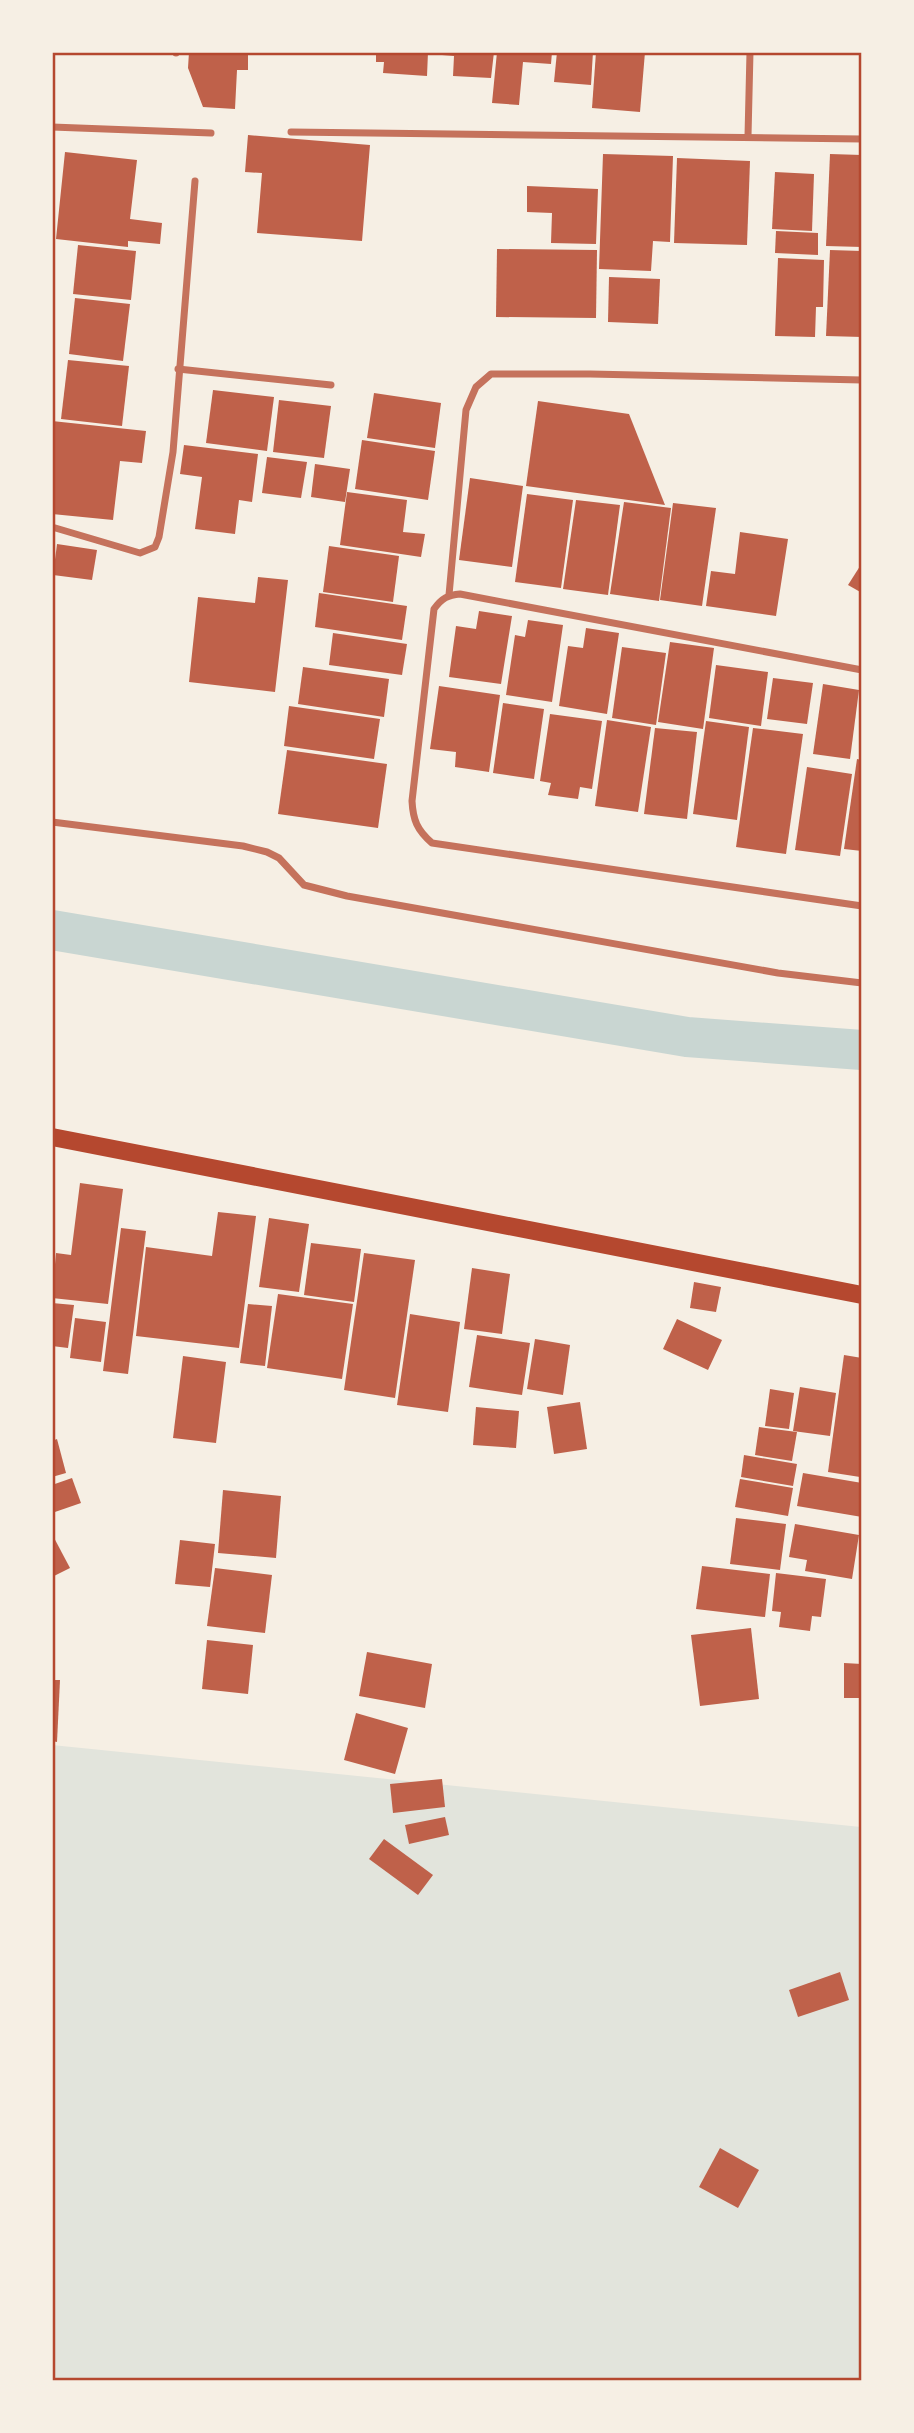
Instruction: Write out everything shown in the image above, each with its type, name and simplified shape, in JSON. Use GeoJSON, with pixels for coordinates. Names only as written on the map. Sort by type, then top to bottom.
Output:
{"type":"FeatureCollection","features":[{"type":"Feature","properties":{"kind":"main road"},"geometry":{"type":"LineString","coordinates":[[52,1137],[862,1295]]}},
{"type":"Feature","properties":{"kind":"street"},"geometry":{"type":"LineString","coordinates":[[748,136],[750,52]]}},
{"type":"Feature","properties":{"kind":"street"},"geometry":{"type":"LineString","coordinates":[[52,127],[211,133]]}},
{"type":"Feature","properties":{"kind":"street"},"geometry":{"type":"LineString","coordinates":[[291,132],[862,139]]}},
{"type":"Feature","properties":{"kind":"street"},"geometry":{"type":"LineString","coordinates":[[52,527],[140,553],[155,547],[173,452],[195,181]]}},
{"type":"Feature","properties":{"kind":"street"},"geometry":{"type":"LineString","coordinates":[[178,369],[331,385]]}},
{"type":"Feature","properties":{"kind":"street"},"geometry":{"type":"LineString","coordinates":[[449,595],[466,410],[476,387],[491,374],[862,380]]}},
{"type":"Feature","properties":{"kind":"street"},"geometry":{"type":"LineString","coordinates":[[862,670],[460,594],[449,595],[434,609],[412,800],[413,820],[420,833],[432,843],[862,906]]}},
{"type":"Feature","properties":{"kind":"street"},"geometry":{"type":"LineString","coordinates":[[52,822],[243,846],[267,852],[279,858],[304,885],[347,896],[778,973],[862,982]]}},
{"type":"Feature","properties":{"kind":"shaded area"},"geometry":{"type":"Polygon","coordinates":[[[52,1745],[861,1827],[861,2380],[53,2380],[52,1745]]]}},
{"type":"Feature","properties":{"kind":"building"},"geometry":{"type":"Polygon","coordinates":[[[189,52],[248,52],[248,70],[237,70],[235,109],[203,107],[188,68],[189,52]]]}},
{"type":"Feature","properties":{"kind":"building"},"geometry":{"type":"Polygon","coordinates":[[[376,52],[428,52],[427,76],[383,73],[384,62],[376,62],[376,52]]]}},
{"type":"Feature","properties":{"kind":"building"},"geometry":{"type":"Polygon","coordinates":[[[442,52],[494,52],[491,78],[453,76],[454,56],[442,55],[442,52]]]}},
{"type":"Feature","properties":{"kind":"building"},"geometry":{"type":"Polygon","coordinates":[[[497,52],[552,52],[551,64],[523,62],[519,105],[492,103],[497,52]]]}},
{"type":"Feature","properties":{"kind":"building"},"geometry":{"type":"Polygon","coordinates":[[[557,52],[593,52],[591,85],[554,82],[557,52]]]}},
{"type":"Feature","properties":{"kind":"building"},"geometry":{"type":"Polygon","coordinates":[[[596,52],[645,52],[640,112],[592,108],[596,52]]]}},
{"type":"Feature","properties":{"kind":"building"},"geometry":{"type":"Polygon","coordinates":[[[248,135],[370,145],[362,241],[257,233],[262,173],[245,172],[248,135]]]}},
{"type":"Feature","properties":{"kind":"building"},"geometry":{"type":"Polygon","coordinates":[[[65,152],[137,160],[130,219],[162,223],[160,244],[128,241],[128,247],[56,239],[65,152]]]}},
{"type":"Feature","properties":{"kind":"building"},"geometry":{"type":"Polygon","coordinates":[[[603,154],[673,156],[670,242],[653,241],[651,271],[599,269],[603,154]]]}},
{"type":"Feature","properties":{"kind":"building"},"geometry":{"type":"Polygon","coordinates":[[[830,154],[862,155],[862,247],[826,246],[830,154]]]}},
{"type":"Feature","properties":{"kind":"building"},"geometry":{"type":"Polygon","coordinates":[[[677,158],[750,161],[747,245],[674,243],[677,158]]]}},
{"type":"Feature","properties":{"kind":"building"},"geometry":{"type":"Polygon","coordinates":[[[775,172],[814,174],[812,231],[772,229],[775,172]]]}},
{"type":"Feature","properties":{"kind":"building"},"geometry":{"type":"Polygon","coordinates":[[[527,186],[598,189],[596,244],[551,243],[552,213],[527,212],[527,186]]]}},
{"type":"Feature","properties":{"kind":"building"},"geometry":{"type":"Polygon","coordinates":[[[776,231],[818,233],[818,255],[775,253],[776,231]]]}},
{"type":"Feature","properties":{"kind":"building"},"geometry":{"type":"Polygon","coordinates":[[[78,245],[136,251],[131,300],[73,294],[78,245]]]}},
{"type":"Feature","properties":{"kind":"building"},"geometry":{"type":"Polygon","coordinates":[[[497,249],[597,250],[596,318],[496,317],[497,249]]]}},
{"type":"Feature","properties":{"kind":"building"},"geometry":{"type":"Polygon","coordinates":[[[830,250],[862,251],[862,337],[826,336],[830,250]]]}},
{"type":"Feature","properties":{"kind":"building"},"geometry":{"type":"Polygon","coordinates":[[[778,258],[824,260],[823,307],[816,307],[815,337],[775,336],[778,258]]]}},
{"type":"Feature","properties":{"kind":"building"},"geometry":{"type":"Polygon","coordinates":[[[609,277],[660,279],[658,324],[608,322],[609,277]]]}},
{"type":"Feature","properties":{"kind":"building"},"geometry":{"type":"Polygon","coordinates":[[[75,298],[130,304],[123,361],[69,354],[75,298]]]}},
{"type":"Feature","properties":{"kind":"building"},"geometry":{"type":"Polygon","coordinates":[[[68,360],[129,366],[122,426],[61,419],[68,360]]]}},
{"type":"Feature","properties":{"kind":"building"},"geometry":{"type":"Polygon","coordinates":[[[213,390],[274,397],[267,451],[206,443],[213,390]]]}},
{"type":"Feature","properties":{"kind":"building"},"geometry":{"type":"Polygon","coordinates":[[[374,393],[441,403],[435,448],[367,438],[374,393]]]}},
{"type":"Feature","properties":{"kind":"building"},"geometry":{"type":"Polygon","coordinates":[[[279,400],[331,406],[324,458],[273,452],[279,400]]]}},
{"type":"Feature","properties":{"kind":"building"},"geometry":{"type":"Polygon","coordinates":[[[538,401],[629,414],[665,505],[526,486],[538,401]]]}},
{"type":"Feature","properties":{"kind":"building"},"geometry":{"type":"Polygon","coordinates":[[[52,421],[146,431],[142,463],[120,461],[113,520],[52,514],[52,421]]]}},
{"type":"Feature","properties":{"kind":"building"},"geometry":{"type":"Polygon","coordinates":[[[362,440],[435,451],[428,500],[355,489],[362,440]]]}},
{"type":"Feature","properties":{"kind":"building"},"geometry":{"type":"Polygon","coordinates":[[[184,445],[258,454],[252,502],[239,500],[235,534],[195,529],[202,477],[180,474],[184,445]]]}},
{"type":"Feature","properties":{"kind":"building"},"geometry":{"type":"Polygon","coordinates":[[[267,457],[307,462],[301,498],[262,493],[267,457]]]}},
{"type":"Feature","properties":{"kind":"building"},"geometry":{"type":"Polygon","coordinates":[[[315,464],[350,469],[345,502],[311,497],[315,464]]]}},
{"type":"Feature","properties":{"kind":"building"},"geometry":{"type":"Polygon","coordinates":[[[470,478],[523,486],[512,567],[459,560],[470,478]]]}},
{"type":"Feature","properties":{"kind":"building"},"geometry":{"type":"Polygon","coordinates":[[[347,492],[407,500],[403,532],[425,534],[421,557],[340,545],[347,492]]]}},
{"type":"Feature","properties":{"kind":"building"},"geometry":{"type":"Polygon","coordinates":[[[527,494],[573,500],[561,588],[515,582],[527,494]]]}},
{"type":"Feature","properties":{"kind":"building"},"geometry":{"type":"Polygon","coordinates":[[[576,500],[620,505],[608,595],[563,589],[576,500]]]}},
{"type":"Feature","properties":{"kind":"building"},"geometry":{"type":"Polygon","coordinates":[[[624,502],[671,508],[659,601],[610,594],[624,502]]]}},
{"type":"Feature","properties":{"kind":"building"},"geometry":{"type":"Polygon","coordinates":[[[673,503],[716,508],[702,606],[660,600],[673,503]]]}},
{"type":"Feature","properties":{"kind":"building"},"geometry":{"type":"Polygon","coordinates":[[[740,532],[788,539],[776,616],[706,606],[711,571],[735,574],[740,532]]]}},
{"type":"Feature","properties":{"kind":"building"},"geometry":{"type":"Polygon","coordinates":[[[57,544],[97,550],[92,580],[53,575],[57,544]]]}},
{"type":"Feature","properties":{"kind":"building"},"geometry":{"type":"Polygon","coordinates":[[[329,546],[399,556],[393,602],[323,592],[329,546]]]}},
{"type":"Feature","properties":{"kind":"building"},"geometry":{"type":"Polygon","coordinates":[[[862,563],[862,593],[848,585],[862,563]]]}},
{"type":"Feature","properties":{"kind":"building"},"geometry":{"type":"Polygon","coordinates":[[[258,577],[288,580],[275,692],[189,682],[198,597],[255,603],[258,577]]]}},
{"type":"Feature","properties":{"kind":"building"},"geometry":{"type":"Polygon","coordinates":[[[319,593],[407,606],[402,640],[315,627],[319,593]]]}},
{"type":"Feature","properties":{"kind":"building"},"geometry":{"type":"Polygon","coordinates":[[[479,611],[512,616],[501,684],[449,677],[456,626],[476,629],[479,611]]]}},
{"type":"Feature","properties":{"kind":"building"},"geometry":{"type":"Polygon","coordinates":[[[528,620],[563,625],[552,702],[506,695],[515,635],[525,637],[528,620]]]}},
{"type":"Feature","properties":{"kind":"building"},"geometry":{"type":"Polygon","coordinates":[[[586,628],[619,633],[607,714],[559,706],[568,646],[583,648],[586,628]]]}},
{"type":"Feature","properties":{"kind":"building"},"geometry":{"type":"Polygon","coordinates":[[[333,633],[407,644],[402,675],[329,665],[333,633]]]}},
{"type":"Feature","properties":{"kind":"building"},"geometry":{"type":"Polygon","coordinates":[[[670,642],[714,648],[703,729],[658,722],[670,642]]]}},
{"type":"Feature","properties":{"kind":"building"},"geometry":{"type":"Polygon","coordinates":[[[622,647],[666,653],[656,725],[612,718],[622,647]]]}},
{"type":"Feature","properties":{"kind":"building"},"geometry":{"type":"Polygon","coordinates":[[[716,665],[768,672],[761,726],[709,718],[716,665]]]}},
{"type":"Feature","properties":{"kind":"building"},"geometry":{"type":"Polygon","coordinates":[[[303,667],[389,679],[384,717],[298,704],[303,667]]]}},
{"type":"Feature","properties":{"kind":"building"},"geometry":{"type":"Polygon","coordinates":[[[773,678],[813,683],[807,724],[767,719],[773,678]]]}},
{"type":"Feature","properties":{"kind":"building"},"geometry":{"type":"Polygon","coordinates":[[[823,684],[859,690],[850,759],[813,754],[823,684]]]}},
{"type":"Feature","properties":{"kind":"building"},"geometry":{"type":"Polygon","coordinates":[[[439,686],[500,695],[489,772],[455,767],[456,752],[430,749],[439,686]]]}},
{"type":"Feature","properties":{"kind":"building"},"geometry":{"type":"Polygon","coordinates":[[[503,703],[544,709],[534,779],[493,773],[503,703]]]}},
{"type":"Feature","properties":{"kind":"building"},"geometry":{"type":"Polygon","coordinates":[[[289,706],[380,719],[374,759],[284,746],[289,706]]]}},
{"type":"Feature","properties":{"kind":"building"},"geometry":{"type":"Polygon","coordinates":[[[550,714],[602,721],[592,789],[580,787],[578,799],[548,795],[551,783],[540,781],[550,714]]]}},
{"type":"Feature","properties":{"kind":"building"},"geometry":{"type":"Polygon","coordinates":[[[607,720],[651,727],[638,812],[595,806],[607,720]]]}},
{"type":"Feature","properties":{"kind":"building"},"geometry":{"type":"Polygon","coordinates":[[[706,721],[749,727],[737,820],[693,814],[706,721]]]}},
{"type":"Feature","properties":{"kind":"building"},"geometry":{"type":"Polygon","coordinates":[[[655,728],[697,732],[687,819],[644,814],[655,728]]]}},
{"type":"Feature","properties":{"kind":"building"},"geometry":{"type":"Polygon","coordinates":[[[753,728],[803,734],[786,854],[736,847],[753,728]]]}},
{"type":"Feature","properties":{"kind":"building"},"geometry":{"type":"Polygon","coordinates":[[[287,750],[387,764],[378,828],[278,814],[287,750]]]}},
{"type":"Feature","properties":{"kind":"building"},"geometry":{"type":"Polygon","coordinates":[[[857,759],[862,760],[862,851],[844,849],[857,759]]]}},
{"type":"Feature","properties":{"kind":"building"},"geometry":{"type":"Polygon","coordinates":[[[807,767],[852,774],[840,856],[795,850],[807,767]]]}},
{"type":"Feature","properties":{"kind":"building"},"geometry":{"type":"Polygon","coordinates":[[[80,1183],[123,1189],[108,1304],[52,1298],[56,1253],[71,1255],[80,1183]]]}},
{"type":"Feature","properties":{"kind":"building"},"geometry":{"type":"Polygon","coordinates":[[[218,1212],[256,1216],[239,1348],[136,1336],[146,1247],[212,1256],[218,1212]]]}},
{"type":"Feature","properties":{"kind":"building"},"geometry":{"type":"Polygon","coordinates":[[[269,1218],[309,1224],[299,1292],[259,1287],[269,1218]]]}},
{"type":"Feature","properties":{"kind":"building"},"geometry":{"type":"Polygon","coordinates":[[[121,1228],[146,1231],[128,1374],[103,1371],[121,1228]]]}},
{"type":"Feature","properties":{"kind":"building"},"geometry":{"type":"Polygon","coordinates":[[[311,1243],[361,1249],[354,1302],[304,1295],[311,1243]]]}},
{"type":"Feature","properties":{"kind":"building"},"geometry":{"type":"Polygon","coordinates":[[[364,1253],[415,1260],[395,1398],[344,1390],[364,1253]]]}},
{"type":"Feature","properties":{"kind":"building"},"geometry":{"type":"Polygon","coordinates":[[[472,1268],[510,1274],[502,1334],[464,1329],[472,1268]]]}},
{"type":"Feature","properties":{"kind":"building"},"geometry":{"type":"Polygon","coordinates":[[[694,1282],[721,1287],[716,1312],[690,1308],[694,1282]]]}},
{"type":"Feature","properties":{"kind":"building"},"geometry":{"type":"Polygon","coordinates":[[[278,1294],[353,1304],[342,1379],[267,1368],[278,1294]]]}},
{"type":"Feature","properties":{"kind":"building"},"geometry":{"type":"Polygon","coordinates":[[[52,1303],[74,1305],[68,1348],[52,1346],[52,1303]]]}},
{"type":"Feature","properties":{"kind":"building"},"geometry":{"type":"Polygon","coordinates":[[[248,1304],[272,1306],[265,1366],[240,1363],[248,1304]]]}},
{"type":"Feature","properties":{"kind":"building"},"geometry":{"type":"Polygon","coordinates":[[[410,1314],[460,1322],[448,1412],[397,1405],[410,1314]]]}},
{"type":"Feature","properties":{"kind":"building"},"geometry":{"type":"Polygon","coordinates":[[[75,1318],[106,1322],[101,1362],[70,1358],[75,1318]]]}},
{"type":"Feature","properties":{"kind":"building"},"geometry":{"type":"Polygon","coordinates":[[[677,1319],[722,1340],[708,1370],[663,1349],[677,1319]]]}},
{"type":"Feature","properties":{"kind":"building"},"geometry":{"type":"Polygon","coordinates":[[[477,1335],[530,1343],[522,1395],[469,1387],[477,1335]]]}},
{"type":"Feature","properties":{"kind":"building"},"geometry":{"type":"Polygon","coordinates":[[[535,1339],[570,1345],[563,1395],[527,1389],[535,1339]]]}},
{"type":"Feature","properties":{"kind":"building"},"geometry":{"type":"Polygon","coordinates":[[[844,1355],[862,1358],[860,1477],[828,1472],[844,1355]]]}},
{"type":"Feature","properties":{"kind":"building"},"geometry":{"type":"Polygon","coordinates":[[[183,1356],[226,1362],[216,1443],[173,1438],[183,1356]]]}},
{"type":"Feature","properties":{"kind":"building"},"geometry":{"type":"Polygon","coordinates":[[[800,1387],[836,1393],[830,1436],[793,1431],[800,1387]]]}},
{"type":"Feature","properties":{"kind":"building"},"geometry":{"type":"Polygon","coordinates":[[[770,1389],[794,1393],[789,1429],[765,1426],[770,1389]]]}},
{"type":"Feature","properties":{"kind":"building"},"geometry":{"type":"Polygon","coordinates":[[[580,1402],[587,1449],[554,1454],[547,1407],[580,1402]]]}},
{"type":"Feature","properties":{"kind":"building"},"geometry":{"type":"Polygon","coordinates":[[[476,1407],[519,1411],[516,1448],[473,1445],[476,1407]]]}},
{"type":"Feature","properties":{"kind":"building"},"geometry":{"type":"Polygon","coordinates":[[[759,1427],[797,1432],[792,1461],[755,1455],[759,1427]]]}},
{"type":"Feature","properties":{"kind":"building"},"geometry":{"type":"Polygon","coordinates":[[[57,1439],[66,1473],[52,1477],[52,1441],[57,1439]]]}},
{"type":"Feature","properties":{"kind":"building"},"geometry":{"type":"Polygon","coordinates":[[[744,1455],[797,1464],[793,1486],[741,1477],[744,1455]]]}},
{"type":"Feature","properties":{"kind":"building"},"geometry":{"type":"Polygon","coordinates":[[[803,1473],[862,1483],[862,1517],[797,1506],[803,1473]]]}},
{"type":"Feature","properties":{"kind":"building"},"geometry":{"type":"Polygon","coordinates":[[[72,1478],[81,1503],[52,1513],[52,1485],[72,1478]]]}},
{"type":"Feature","properties":{"kind":"building"},"geometry":{"type":"Polygon","coordinates":[[[740,1479],[793,1488],[788,1516],[735,1507],[740,1479]]]}},
{"type":"Feature","properties":{"kind":"building"},"geometry":{"type":"Polygon","coordinates":[[[223,1490],[281,1496],[276,1558],[218,1553],[223,1490]]]}},
{"type":"Feature","properties":{"kind":"building"},"geometry":{"type":"Polygon","coordinates":[[[736,1518],[786,1524],[780,1570],[730,1564],[736,1518]]]}},
{"type":"Feature","properties":{"kind":"building"},"geometry":{"type":"Polygon","coordinates":[[[795,1524],[859,1535],[852,1579],[805,1571],[807,1560],[789,1557],[795,1524]]]}},
{"type":"Feature","properties":{"kind":"building"},"geometry":{"type":"Polygon","coordinates":[[[52,1534],[70,1568],[52,1577],[52,1534]]]}},
{"type":"Feature","properties":{"kind":"building"},"geometry":{"type":"Polygon","coordinates":[[[180,1540],[215,1544],[210,1587],[175,1584],[180,1540]]]}},
{"type":"Feature","properties":{"kind":"building"},"geometry":{"type":"Polygon","coordinates":[[[702,1566],[770,1574],[765,1617],[696,1609],[702,1566]]]}},
{"type":"Feature","properties":{"kind":"building"},"geometry":{"type":"Polygon","coordinates":[[[215,1568],[272,1575],[265,1633],[207,1626],[215,1568]]]}},
{"type":"Feature","properties":{"kind":"building"},"geometry":{"type":"Polygon","coordinates":[[[776,1573],[826,1579],[821,1617],[812,1616],[810,1631],[779,1627],[781,1612],[772,1611],[776,1573]]]}},
{"type":"Feature","properties":{"kind":"building"},"geometry":{"type":"Polygon","coordinates":[[[751,1628],[759,1699],[700,1706],[691,1635],[751,1628]]]}},
{"type":"Feature","properties":{"kind":"building"},"geometry":{"type":"Polygon","coordinates":[[[207,1640],[253,1645],[248,1694],[202,1689],[207,1640]]]}},
{"type":"Feature","properties":{"kind":"building"},"geometry":{"type":"Polygon","coordinates":[[[367,1652],[432,1664],[425,1708],[359,1696],[367,1652]]]}},
{"type":"Feature","properties":{"kind":"building"},"geometry":{"type":"Polygon","coordinates":[[[844,1663],[862,1664],[862,1698],[844,1698],[844,1663]]]}},
{"type":"Feature","properties":{"kind":"building"},"geometry":{"type":"Polygon","coordinates":[[[52,1680],[60,1680],[57,1742],[52,1741],[52,1680]]]}},
{"type":"Feature","properties":{"kind":"building"},"geometry":{"type":"Polygon","coordinates":[[[356,1713],[408,1728],[395,1774],[344,1760],[356,1713]]]}},
{"type":"Feature","properties":{"kind":"building"},"geometry":{"type":"Polygon","coordinates":[[[442,1779],[445,1807],[393,1813],[390,1784],[442,1779]]]}},
{"type":"Feature","properties":{"kind":"building"},"geometry":{"type":"Polygon","coordinates":[[[445,1817],[449,1835],[409,1844],[405,1825],[445,1817]]]}},
{"type":"Feature","properties":{"kind":"building"},"geometry":{"type":"Polygon","coordinates":[[[384,1839],[433,1875],[418,1895],[369,1859],[384,1839]]]}},
{"type":"Feature","properties":{"kind":"building"},"geometry":{"type":"Polygon","coordinates":[[[840,1972],[849,2000],[798,2017],[789,1990],[840,1972]]]}},
{"type":"Feature","properties":{"kind":"building"},"geometry":{"type":"Polygon","coordinates":[[[720,2148],[759,2170],[738,2208],[699,2187],[720,2148]]]}},
{"type":"Feature","properties":{"kind":"waterway"},"geometry":{"type":"LineString","coordinates":[[52,930],[687,1037],[862,1050]]}}]}
